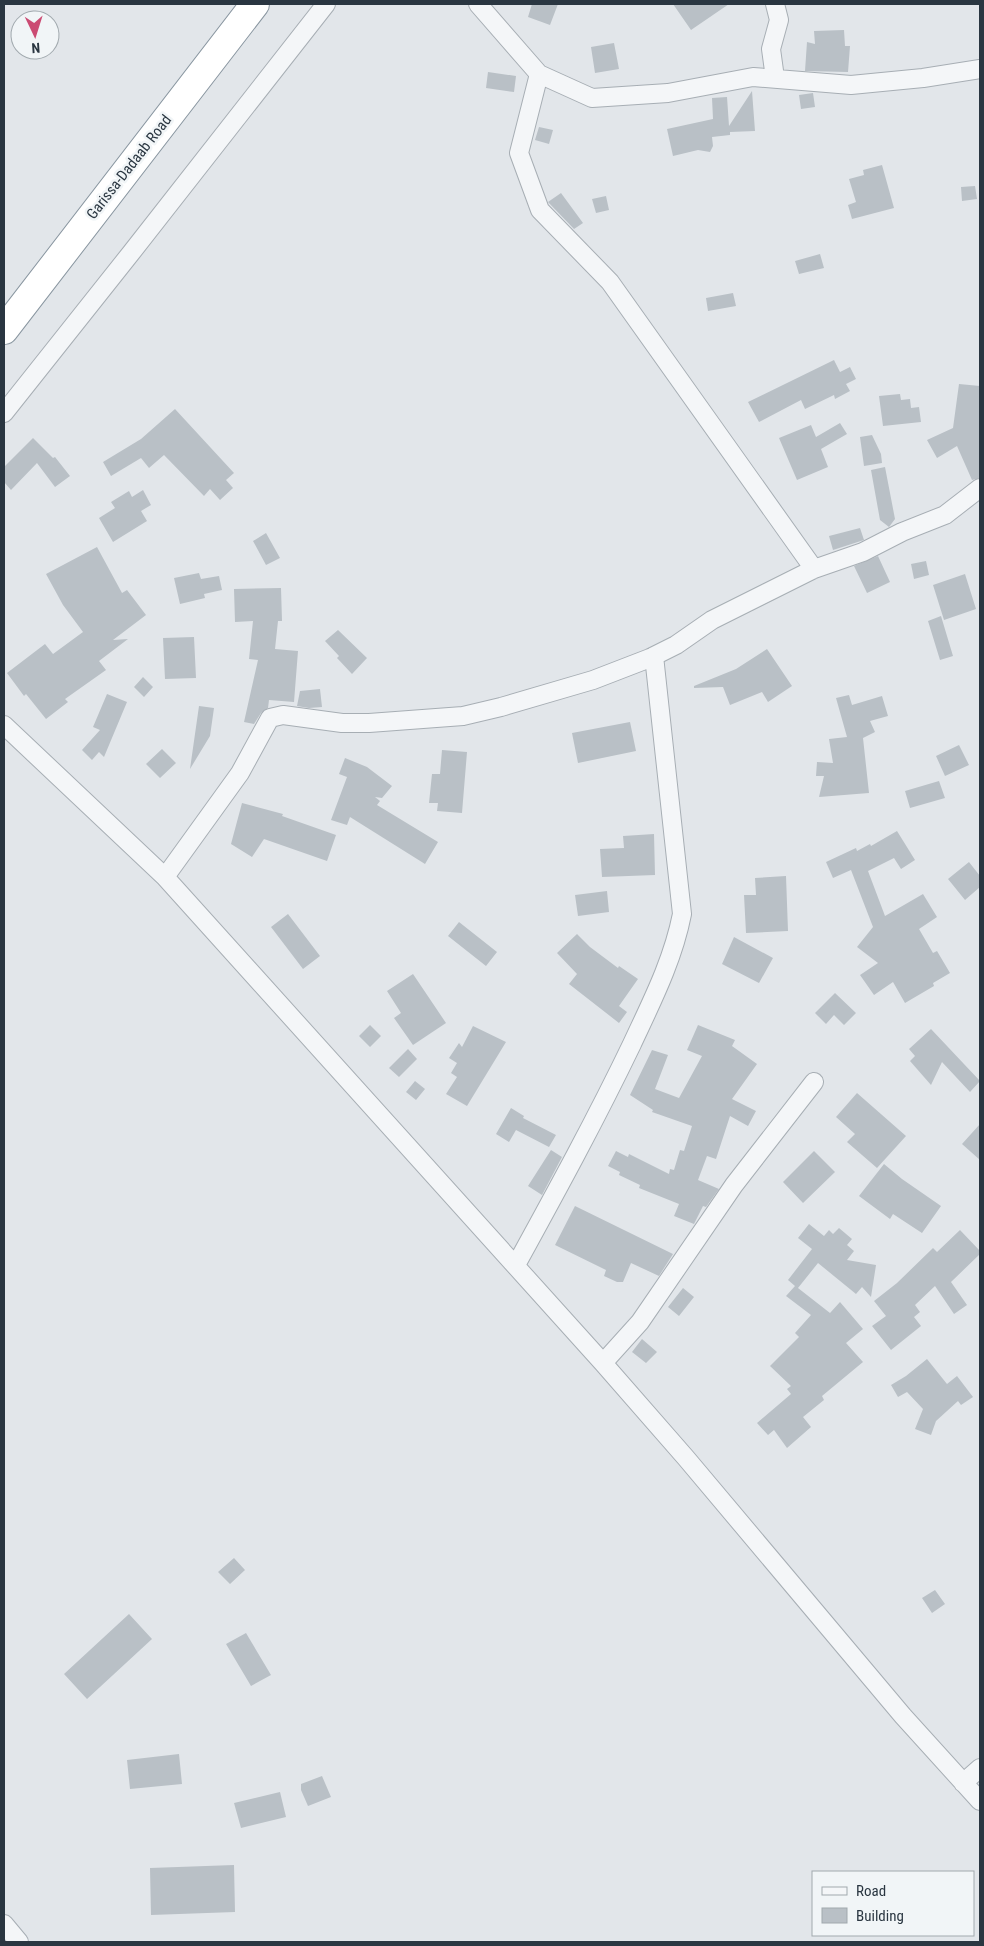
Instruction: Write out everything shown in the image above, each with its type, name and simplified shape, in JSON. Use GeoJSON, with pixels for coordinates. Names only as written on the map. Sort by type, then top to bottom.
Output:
{"type":"FeatureCollection","features":[{"type":"Feature","properties":{"kind":"highway","name":"Garissa-Dadaab Road"},"geometry":{"type":"LineString","coordinates":[[4,330],[254,4]]}},
{"type":"Feature","properties":{"kind":"street"},"geometry":{"type":"LineString","coordinates":[[4,413],[326,4]]}},
{"type":"Feature","properties":{"kind":"street"},"geometry":{"type":"LineString","coordinates":[[478,4],[539,74],[592,98],[668,93],[753,77],[851,85],[923,78],[980,69]]}},
{"type":"Feature","properties":{"kind":"street"},"geometry":{"type":"LineString","coordinates":[[775,4],[779,20],[770,49],[775,78]]}},
{"type":"Feature","properties":{"kind":"street"},"geometry":{"type":"LineString","coordinates":[[539,74],[519,153],[540,210],[610,282],[814,569]]}},
{"type":"Feature","properties":{"kind":"street"},"geometry":{"type":"LineString","coordinates":[[165,877],[240,773],[270,718],[284,715],[342,723],[369,723],[463,716],[502,707],[593,680],[654,656],[676,645],[712,620],[814,569],[863,552],[902,532],[945,515],[980,488]]}},
{"type":"Feature","properties":{"kind":"street"},"geometry":{"type":"LineString","coordinates":[[516,1265],[572,1164],[617,1074],[664,975],[678,936],[682,914],[654,656]]}},
{"type":"Feature","properties":{"kind":"street"},"geometry":{"type":"LineString","coordinates":[[4,725],[165,877],[603,1363],[686,1458],[897,1708],[980,1801]]}},
{"type":"Feature","properties":{"kind":"street"},"geometry":{"type":"LineString","coordinates":[[603,1363],[640,1322],[734,1185],[814,1082]]}},
{"type":"Feature","properties":{"kind":"street"},"geometry":{"type":"LineString","coordinates":[[963,1782],[980,1768]]}},
{"type":"Feature","properties":{"kind":"street"},"geometry":{"type":"LineString","coordinates":[[4,1924],[19,1942]]}},
{"type":"Feature","properties":{"kind":"building"},"geometry":{"type":"Polygon","coordinates":[[[532,4],[558,4],[550,25],[528,17],[532,4]]]}},
{"type":"Feature","properties":{"kind":"building"},"geometry":{"type":"Polygon","coordinates":[[[673,4],[729,4],[691,30],[673,4]]]}},
{"type":"Feature","properties":{"kind":"building"},"geometry":{"type":"Polygon","coordinates":[[[844,30],[845,46],[850,46],[848,72],[805,71],[807,42],[815,44],[814,31],[844,30]]]}},
{"type":"Feature","properties":{"kind":"building"},"geometry":{"type":"Polygon","coordinates":[[[614,43],[619,69],[595,73],[591,47],[614,43]]]}},
{"type":"Feature","properties":{"kind":"building"},"geometry":{"type":"Polygon","coordinates":[[[488,72],[516,76],[514,92],[486,88],[488,72]]]}},
{"type":"Feature","properties":{"kind":"building"},"geometry":{"type":"Polygon","coordinates":[[[752,91],[755,131],[730,132],[730,135],[712,137],[713,146],[710,152],[698,150],[673,156],[667,129],[713,119],[712,98],[727,97],[729,126],[752,91]]]}},
{"type":"Feature","properties":{"kind":"building"},"geometry":{"type":"Polygon","coordinates":[[[813,93],[815,107],[801,109],[799,95],[813,93]]]}},
{"type":"Feature","properties":{"kind":"building"},"geometry":{"type":"Polygon","coordinates":[[[539,127],[553,130],[549,144],[535,140],[539,127]]]}},
{"type":"Feature","properties":{"kind":"building"},"geometry":{"type":"Polygon","coordinates":[[[882,165],[894,208],[852,219],[848,205],[856,202],[849,179],[864,175],[863,170],[882,165]]]}},
{"type":"Feature","properties":{"kind":"building"},"geometry":{"type":"Polygon","coordinates":[[[975,186],[977,199],[962,201],[961,187],[975,186]]]}},
{"type":"Feature","properties":{"kind":"building"},"geometry":{"type":"Polygon","coordinates":[[[561,193],[583,223],[574,229],[548,202],[561,193]]]}},
{"type":"Feature","properties":{"kind":"building"},"geometry":{"type":"Polygon","coordinates":[[[606,196],[609,210],[596,213],[592,199],[606,196]]]}},
{"type":"Feature","properties":{"kind":"building"},"geometry":{"type":"Polygon","coordinates":[[[820,254],[824,268],[799,274],[795,261],[820,254]]]}},
{"type":"Feature","properties":{"kind":"building"},"geometry":{"type":"Polygon","coordinates":[[[733,293],[736,306],[708,311],[706,298],[733,293]]]}},
{"type":"Feature","properties":{"kind":"building"},"geometry":{"type":"Polygon","coordinates":[[[834,360],[840,372],[850,367],[856,379],[846,384],[850,391],[835,399],[834,395],[805,409],[801,400],[759,422],[748,402],[834,360]]]}},
{"type":"Feature","properties":{"kind":"building"},"geometry":{"type":"Polygon","coordinates":[[[959,384],[980,386],[980,478],[972,480],[957,446],[937,458],[927,440],[953,428],[959,384]]]}},
{"type":"Feature","properties":{"kind":"building"},"geometry":{"type":"Polygon","coordinates":[[[900,394],[901,400],[910,399],[911,408],[919,407],[921,422],[883,426],[879,396],[900,394]]]}},
{"type":"Feature","properties":{"kind":"building"},"geometry":{"type":"Polygon","coordinates":[[[175,409],[234,473],[226,480],[233,488],[220,500],[210,489],[204,496],[164,455],[149,468],[141,458],[111,476],[103,462],[141,439],[175,409]]]}},
{"type":"Feature","properties":{"kind":"building"},"geometry":{"type":"Polygon","coordinates":[[[840,423],[847,434],[821,449],[828,467],[797,480],[779,438],[811,425],[816,437],[840,423]]]}},
{"type":"Feature","properties":{"kind":"building"},"geometry":{"type":"Polygon","coordinates":[[[872,435],[881,454],[882,463],[864,466],[860,437],[872,435]]]}},
{"type":"Feature","properties":{"kind":"building"},"geometry":{"type":"Polygon","coordinates":[[[33,438],[53,458],[55,457],[70,476],[55,487],[37,463],[11,490],[4,482],[4,467],[33,438]]]}},
{"type":"Feature","properties":{"kind":"building"},"geometry":{"type":"Polygon","coordinates":[[[885,467],[895,519],[889,527],[880,520],[871,470],[885,467]]]}},
{"type":"Feature","properties":{"kind":"building"},"geometry":{"type":"Polygon","coordinates":[[[143,490],[151,505],[141,511],[147,521],[113,542],[99,518],[115,508],[111,502],[129,491],[132,497],[143,490]]]}},
{"type":"Feature","properties":{"kind":"building"},"geometry":{"type":"Polygon","coordinates":[[[860,528],[864,540],[833,550],[829,536],[860,528]]]}},
{"type":"Feature","properties":{"kind":"building"},"geometry":{"type":"Polygon","coordinates":[[[266,533],[280,558],[266,565],[253,541],[266,533]]]}},
{"type":"Feature","properties":{"kind":"building"},"geometry":{"type":"Polygon","coordinates":[[[97,547],[122,593],[127,590],[146,615],[113,640],[128,639],[99,661],[106,670],[65,699],[68,702],[46,719],[26,694],[24,696],[7,673],[45,644],[53,654],[83,632],[63,605],[46,574],[97,547]]]}},
{"type":"Feature","properties":{"kind":"building"},"geometry":{"type":"Polygon","coordinates":[[[878,556],[890,582],[867,593],[854,566],[878,556]]]}},
{"type":"Feature","properties":{"kind":"building"},"geometry":{"type":"Polygon","coordinates":[[[926,561],[929,575],[914,579],[911,564],[926,561]]]}},
{"type":"Feature","properties":{"kind":"building"},"geometry":{"type":"Polygon","coordinates":[[[199,573],[201,579],[219,576],[222,590],[204,594],[205,598],[180,604],[174,578],[199,573]]]}},
{"type":"Feature","properties":{"kind":"building"},"geometry":{"type":"Polygon","coordinates":[[[965,574],[976,609],[944,620],[933,585],[965,574]]]}},
{"type":"Feature","properties":{"kind":"building"},"geometry":{"type":"Polygon","coordinates":[[[281,588],[282,621],[278,621],[275,649],[298,651],[294,702],[269,700],[268,708],[261,713],[254,724],[244,722],[258,660],[249,659],[253,621],[235,622],[234,589],[281,588]]]}},
{"type":"Feature","properties":{"kind":"building"},"geometry":{"type":"Polygon","coordinates":[[[941,616],[953,656],[940,660],[928,621],[941,616]]]}},
{"type":"Feature","properties":{"kind":"building"},"geometry":{"type":"Polygon","coordinates":[[[338,630],[367,658],[352,674],[325,641],[338,630]]]}},
{"type":"Feature","properties":{"kind":"building"},"geometry":{"type":"Polygon","coordinates":[[[194,637],[196,678],[165,679],[163,638],[194,637]]]}},
{"type":"Feature","properties":{"kind":"building"},"geometry":{"type":"Polygon","coordinates":[[[767,649],[792,686],[768,702],[762,692],[730,705],[723,687],[694,688],[694,686],[736,669],[767,649]]]}},
{"type":"Feature","properties":{"kind":"building"},"geometry":{"type":"Polygon","coordinates":[[[143,677],[153,687],[144,697],[134,687],[143,677]]]}},
{"type":"Feature","properties":{"kind":"building"},"geometry":{"type":"Polygon","coordinates":[[[320,689],[322,707],[309,708],[297,706],[300,691],[320,689]]]}},
{"type":"Feature","properties":{"kind":"building"},"geometry":{"type":"Polygon","coordinates":[[[107,694],[127,702],[104,757],[99,752],[92,760],[82,750],[100,730],[93,727],[107,694]]]}},
{"type":"Feature","properties":{"kind":"building"},"geometry":{"type":"Polygon","coordinates":[[[849,695],[852,705],[882,696],[888,716],[870,721],[875,732],[863,738],[869,793],[819,797],[824,776],[816,776],[817,762],[833,763],[829,739],[847,737],[836,698],[849,695]]]}},
{"type":"Feature","properties":{"kind":"building"},"geometry":{"type":"Polygon","coordinates":[[[199,706],[214,708],[210,736],[190,769],[199,706]]]}},
{"type":"Feature","properties":{"kind":"building"},"geometry":{"type":"Polygon","coordinates":[[[630,722],[636,751],[578,763],[572,733],[630,722]]]}},
{"type":"Feature","properties":{"kind":"building"},"geometry":{"type":"Polygon","coordinates":[[[959,745],[969,765],[945,776],[936,756],[959,745]]]}},
{"type":"Feature","properties":{"kind":"building"},"geometry":{"type":"Polygon","coordinates":[[[162,749],[176,763],[160,778],[146,764],[162,749]]]}},
{"type":"Feature","properties":{"kind":"building"},"geometry":{"type":"Polygon","coordinates":[[[442,750],[467,752],[462,813],[437,811],[438,803],[429,803],[432,774],[440,774],[442,750]]]}},
{"type":"Feature","properties":{"kind":"building"},"geometry":{"type":"Polygon","coordinates":[[[345,758],[367,767],[392,786],[382,798],[375,797],[380,801],[377,805],[438,842],[425,864],[350,817],[347,825],[331,820],[347,777],[339,774],[345,758]]]}},
{"type":"Feature","properties":{"kind":"building"},"geometry":{"type":"Polygon","coordinates":[[[939,781],[945,798],[910,808],[905,791],[939,781]]]}},
{"type":"Feature","properties":{"kind":"building"},"geometry":{"type":"Polygon","coordinates":[[[242,803],[283,814],[282,816],[336,835],[327,861],[264,839],[252,857],[231,844],[242,803]]]}},
{"type":"Feature","properties":{"kind":"building"},"geometry":{"type":"Polygon","coordinates":[[[897,831],[915,860],[901,869],[894,858],[868,871],[885,916],[923,894],[937,917],[919,929],[933,953],[937,951],[950,973],[933,983],[934,986],[905,1003],[893,982],[874,995],[860,975],[878,963],[857,947],[873,927],[851,870],[833,878],[826,862],[856,848],[857,851],[870,844],[871,846],[897,831]]]}},
{"type":"Feature","properties":{"kind":"building"},"geometry":{"type":"Polygon","coordinates":[[[654,834],[655,875],[602,877],[600,849],[624,848],[623,836],[654,834]]]}},
{"type":"Feature","properties":{"kind":"building"},"geometry":{"type":"Polygon","coordinates":[[[969,862],[980,876],[980,887],[965,900],[948,879],[969,862]]]}},
{"type":"Feature","properties":{"kind":"building"},"geometry":{"type":"Polygon","coordinates":[[[786,876],[788,931],[746,933],[744,895],[756,895],[755,878],[786,876]]]}},
{"type":"Feature","properties":{"kind":"building"},"geometry":{"type":"Polygon","coordinates":[[[607,891],[609,912],[578,916],[575,895],[607,891]]]}},
{"type":"Feature","properties":{"kind":"building"},"geometry":{"type":"Polygon","coordinates":[[[288,914],[320,956],[303,969],[271,927],[288,914]]]}},
{"type":"Feature","properties":{"kind":"building"},"geometry":{"type":"Polygon","coordinates":[[[459,922],[497,952],[486,966],[448,936],[459,922]]]}},
{"type":"Feature","properties":{"kind":"building"},"geometry":{"type":"Polygon","coordinates":[[[577,934],[590,947],[618,968],[619,966],[638,979],[619,1006],[627,1012],[619,1023],[569,984],[577,974],[557,953],[577,934]]]}},
{"type":"Feature","properties":{"kind":"building"},"geometry":{"type":"Polygon","coordinates":[[[734,937],[773,958],[759,983],[722,964],[734,937]]]}},
{"type":"Feature","properties":{"kind":"building"},"geometry":{"type":"Polygon","coordinates":[[[413,974],[446,1023],[413,1045],[394,1018],[401,1013],[387,991],[413,974]]]}},
{"type":"Feature","properties":{"kind":"building"},"geometry":{"type":"Polygon","coordinates":[[[835,993],[856,1013],[844,1025],[834,1015],[826,1024],[815,1013],[835,993]]]}},
{"type":"Feature","properties":{"kind":"building"},"geometry":{"type":"Polygon","coordinates":[[[370,1025],[381,1036],[370,1047],[359,1036],[370,1025]]]}},
{"type":"Feature","properties":{"kind":"building"},"geometry":{"type":"Polygon","coordinates":[[[698,1025],[735,1040],[732,1046],[757,1064],[732,1099],[756,1111],[748,1126],[730,1116],[716,1159],[707,1156],[698,1180],[719,1189],[706,1207],[703,1206],[694,1224],[674,1216],[679,1204],[639,1188],[640,1185],[619,1175],[620,1172],[608,1166],[616,1151],[628,1157],[629,1154],[669,1174],[670,1169],[674,1170],[680,1150],[684,1151],[692,1126],[652,1112],[653,1110],[630,1095],[652,1050],[668,1055],[655,1089],[679,1098],[702,1056],[687,1050],[698,1025]]]}},
{"type":"Feature","properties":{"kind":"building"},"geometry":{"type":"Polygon","coordinates":[[[473,1026],[506,1042],[467,1106],[446,1094],[457,1077],[451,1073],[457,1063],[449,1058],[459,1043],[462,1047],[473,1026]]]}},
{"type":"Feature","properties":{"kind":"building"},"geometry":{"type":"Polygon","coordinates":[[[931,1029],[980,1081],[970,1092],[942,1062],[931,1085],[910,1061],[915,1056],[909,1049],[931,1029]]]}},
{"type":"Feature","properties":{"kind":"building"},"geometry":{"type":"Polygon","coordinates":[[[408,1049],[417,1059],[399,1077],[389,1068],[408,1049]]]}},
{"type":"Feature","properties":{"kind":"building"},"geometry":{"type":"Polygon","coordinates":[[[415,1081],[425,1089],[416,1100],[406,1092],[415,1081]]]}},
{"type":"Feature","properties":{"kind":"building"},"geometry":{"type":"Polygon","coordinates":[[[857,1093],[906,1136],[877,1168],[847,1142],[855,1134],[836,1117],[857,1093]]]}},
{"type":"Feature","properties":{"kind":"building"},"geometry":{"type":"Polygon","coordinates":[[[511,1108],[524,1116],[523,1118],[556,1135],[549,1147],[516,1130],[509,1142],[496,1134],[511,1108]]]}},
{"type":"Feature","properties":{"kind":"building"},"geometry":{"type":"Polygon","coordinates":[[[980,1124],[980,1160],[962,1144],[980,1124]]]}},
{"type":"Feature","properties":{"kind":"building"},"geometry":{"type":"Polygon","coordinates":[[[551,1150],[562,1157],[542,1195],[528,1186],[551,1150]]]}},
{"type":"Feature","properties":{"kind":"building"},"geometry":{"type":"Polygon","coordinates":[[[814,1151],[835,1172],[803,1203],[783,1182],[814,1151]]]}},
{"type":"Feature","properties":{"kind":"building"},"geometry":{"type":"Polygon","coordinates":[[[884,1164],[941,1206],[922,1233],[893,1214],[890,1219],[859,1196],[884,1164]]]}},
{"type":"Feature","properties":{"kind":"building"},"geometry":{"type":"Polygon","coordinates":[[[575,1206],[673,1254],[659,1276],[631,1263],[623,1282],[617,1282],[604,1276],[606,1270],[555,1245],[575,1206]]]}},
{"type":"Feature","properties":{"kind":"building"},"geometry":{"type":"Polygon","coordinates":[[[809,1224],[824,1236],[829,1230],[833,1234],[839,1228],[852,1239],[847,1245],[854,1251],[847,1260],[876,1265],[871,1297],[862,1287],[856,1294],[818,1263],[798,1288],[830,1313],[840,1302],[863,1329],[846,1343],[863,1362],[822,1396],[824,1400],[803,1417],[811,1427],[787,1448],[774,1430],[768,1435],[757,1423],[791,1394],[787,1389],[791,1386],[770,1366],[799,1337],[795,1333],[811,1315],[786,1296],[795,1286],[788,1280],[812,1249],[798,1238],[809,1224]]]}},
{"type":"Feature","properties":{"kind":"building"},"geometry":{"type":"Polygon","coordinates":[[[960,1230],[980,1251],[980,1254],[951,1282],[967,1305],[954,1314],[935,1286],[915,1305],[920,1312],[914,1317],[921,1326],[891,1350],[872,1326],[886,1316],[874,1301],[897,1283],[933,1248],[937,1252],[960,1230]]]}},
{"type":"Feature","properties":{"kind":"building"},"geometry":{"type":"Polygon","coordinates":[[[683,1288],[694,1297],[679,1316],[668,1307],[683,1288]]]}},
{"type":"Feature","properties":{"kind":"building"},"geometry":{"type":"Polygon","coordinates":[[[642,1339],[657,1352],[646,1363],[632,1352],[642,1339]]]}},
{"type":"Feature","properties":{"kind":"building"},"geometry":{"type":"Polygon","coordinates":[[[927,1359],[947,1384],[957,1376],[973,1397],[961,1405],[958,1401],[936,1421],[931,1435],[915,1429],[923,1409],[907,1392],[898,1397],[891,1385],[927,1359]]]}},
{"type":"Feature","properties":{"kind":"building"},"geometry":{"type":"Polygon","coordinates":[[[234,1558],[245,1570],[230,1584],[218,1572],[234,1558]]]}},
{"type":"Feature","properties":{"kind":"building"},"geometry":{"type":"Polygon","coordinates":[[[935,1590],[945,1604],[932,1613],[922,1598],[935,1590]]]}},
{"type":"Feature","properties":{"kind":"building"},"geometry":{"type":"Polygon","coordinates":[[[129,1614],[152,1639],[87,1699],[64,1674],[129,1614]]]}},
{"type":"Feature","properties":{"kind":"building"},"geometry":{"type":"Polygon","coordinates":[[[246,1633],[271,1675],[251,1686],[226,1644],[246,1633]]]}},
{"type":"Feature","properties":{"kind":"building"},"geometry":{"type":"Polygon","coordinates":[[[179,1754],[182,1784],[130,1789],[127,1760],[179,1754]]]}},
{"type":"Feature","properties":{"kind":"building"},"geometry":{"type":"Polygon","coordinates":[[[322,1776],[331,1797],[308,1806],[301,1790],[301,1784],[322,1776]]]}},
{"type":"Feature","properties":{"kind":"building"},"geometry":{"type":"Polygon","coordinates":[[[280,1792],[286,1817],[241,1828],[234,1803],[280,1792]]]}},
{"type":"Feature","properties":{"kind":"building"},"geometry":{"type":"Polygon","coordinates":[[[234,1865],[235,1912],[151,1915],[150,1868],[234,1865]]]}}]}
